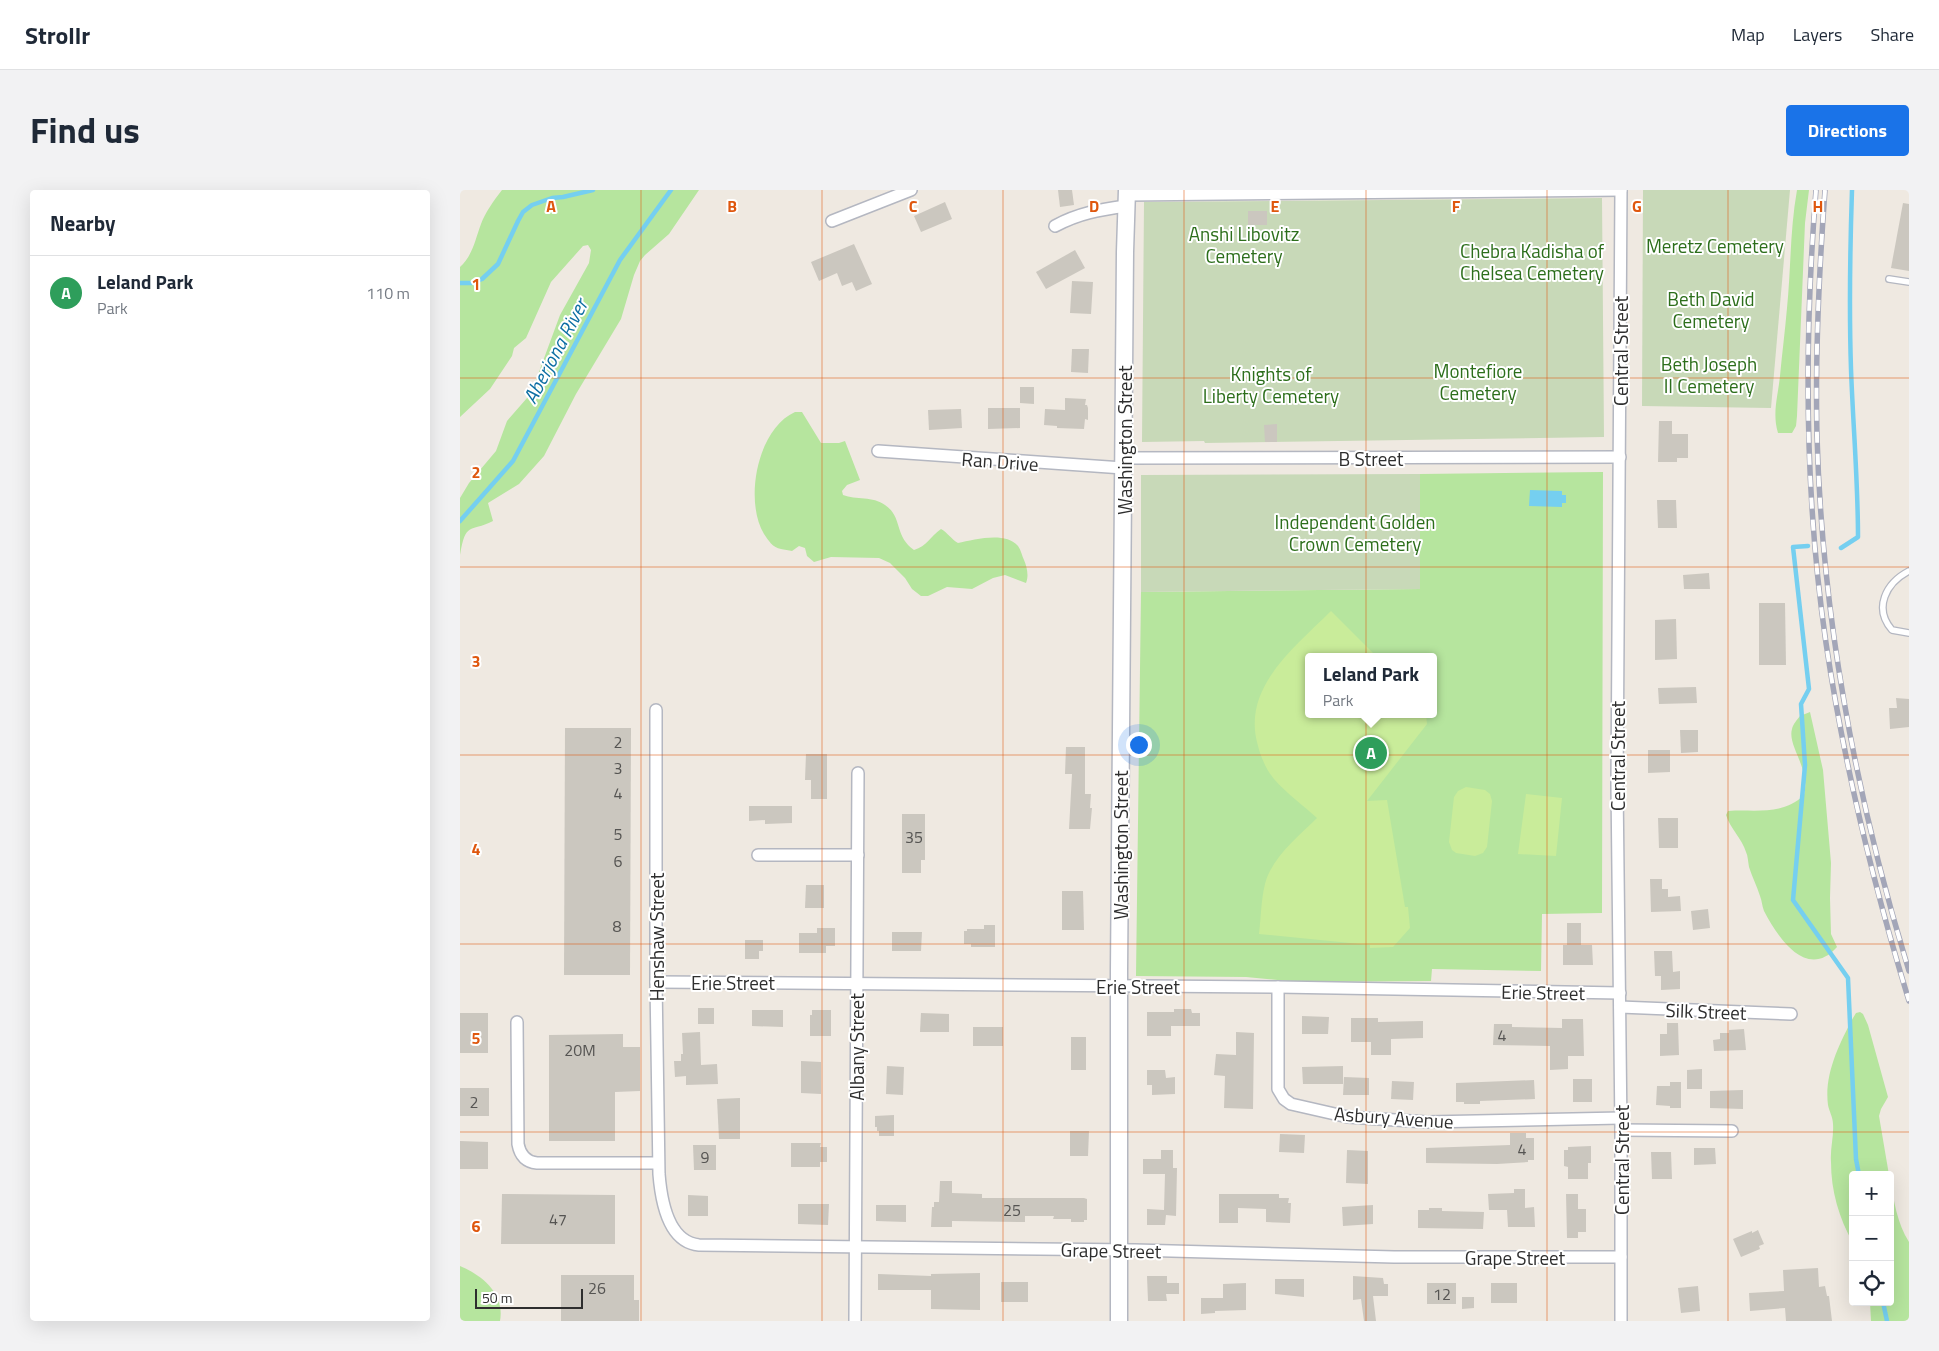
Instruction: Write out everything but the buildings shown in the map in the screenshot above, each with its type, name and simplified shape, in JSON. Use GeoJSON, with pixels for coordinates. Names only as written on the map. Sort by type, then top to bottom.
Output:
{"type":"FeatureCollection","features":[{"type":"Feature","properties":{"kind":"main road","name":"Washington Street"},"geometry":{"type":"LineString","coordinates":[[1118,1321],[1123,463],[1127,197]]}},
{"type":"Feature","properties":{"kind":"street"},"geometry":{"type":"LineString","coordinates":[[832,221],[911,190]]}},
{"type":"Feature","properties":{"kind":"street"},"geometry":{"type":"LineString","coordinates":[[1055,226],[1072,217],[1127,197],[1621,190]]}},
{"type":"Feature","properties":{"kind":"street","name":"Central Street"},"geometry":{"type":"LineString","coordinates":[[1621,190],[1617,785],[1621,1118],[1621,1321]]}},
{"type":"Feature","properties":{"kind":"street","name":"Ran Drive"},"geometry":{"type":"LineString","coordinates":[[878,451],[1123,463]]}},
{"type":"Feature","properties":{"kind":"street","name":"B Street"},"geometry":{"type":"LineString","coordinates":[[1123,463],[1620,458]]}},
{"type":"Feature","properties":{"kind":"street","name":"Henshaw Street"},"geometry":{"type":"LineString","coordinates":[[656,710],[658,1163]]}},
{"type":"Feature","properties":{"kind":"street","name":"Albany Street"},"geometry":{"type":"LineString","coordinates":[[855,1321],[858,773]]}},
{"type":"Feature","properties":{"kind":"street"},"geometry":{"type":"LineString","coordinates":[[758,855],[858,855]]}},
{"type":"Feature","properties":{"kind":"street","name":"Erie Street"},"geometry":{"type":"LineString","coordinates":[[656,982],[1278,986],[1620,993]]}},
{"type":"Feature","properties":{"kind":"street","name":"Asbury Avenue"},"geometry":{"type":"LineString","coordinates":[[1278,986],[1278,1088],[1284,1099],[1291,1104],[1348,1117],[1427,1122],[1621,1118]]}},
{"type":"Feature","properties":{"kind":"street","name":"Silk Street"},"geometry":{"type":"LineString","coordinates":[[1620,1007],[1791,1014]]}},
{"type":"Feature","properties":{"kind":"street"},"geometry":{"type":"LineString","coordinates":[[517,1022],[518,1144],[524,1158],[530,1162],[537,1163],[658,1163]]}},
{"type":"Feature","properties":{"kind":"street"},"geometry":{"type":"LineString","coordinates":[[1621,1130],[1732,1131]]}},
{"type":"Feature","properties":{"kind":"street","name":"Grape Street"},"geometry":{"type":"LineString","coordinates":[[658,1163],[660,1185],[666,1210],[674,1228],[688,1242],[699,1245],[1118,1250],[1394,1257],[1621,1257]]}},
{"type":"Feature","properties":{"kind":"lane"},"geometry":{"type":"LineString","coordinates":[[1889,279],[1909,282]]}},
{"type":"Feature","properties":{"kind":"lane"},"geometry":{"type":"LineString","coordinates":[[1909,571],[1890,585],[1882,605],[1884,616],[1892,630],[1909,632]]}},
{"type":"Feature","properties":{"kind":"green space"},"geometry":{"type":"Polygon","coordinates":[[[502,190],[699,190],[669,234],[640,261],[621,319],[576,394],[544,456],[519,484],[488,503],[493,521],[467,532],[460,555],[460,498],[469,483],[496,451],[507,421],[527,398],[536,380],[560,315],[589,263],[591,250],[588,245],[583,246],[551,282],[526,338],[514,348],[512,356],[490,389],[460,417],[460,267],[471,252],[485,215],[502,190]]]}},
{"type":"Feature","properties":{"kind":"green space"},"geometry":{"type":"Polygon","coordinates":[[[1643,190],[1790,190],[1771,408],[1642,406],[1643,190]]]}},
{"type":"Feature","properties":{"kind":"green space"},"geometry":{"type":"Polygon","coordinates":[[[1797,190],[1809,190],[1805,223],[1797,416],[1796,426],[1792,433],[1778,433],[1776,426],[1776,404],[1797,190]]]}},
{"type":"Feature","properties":{"kind":"green space"},"geometry":{"type":"Polygon","coordinates":[[[1602,198],[1604,437],[1205,443],[1204,441],[1142,442],[1144,202],[1602,198]]]}},
{"type":"Feature","properties":{"kind":"green space"},"geometry":{"type":"Polygon","coordinates":[[[795,412],[802,412],[821,443],[845,441],[860,480],[847,485],[842,491],[843,495],[875,500],[885,505],[894,515],[904,539],[914,550],[925,544],[941,529],[958,543],[989,538],[1012,541],[1020,549],[1027,569],[1026,583],[1005,575],[993,578],[972,589],[947,587],[928,596],[921,596],[912,589],[905,578],[890,563],[879,558],[831,557],[814,562],[807,556],[805,548],[799,546],[792,551],[773,545],[764,534],[758,520],[755,503],[755,485],[763,449],[771,434],[782,421],[795,412]]]}},
{"type":"Feature","properties":{"kind":"green space"},"geometry":{"type":"Polygon","coordinates":[[[1603,472],[1602,913],[1542,914],[1541,971],[1432,969],[1431,981],[1298,982],[1246,977],[1136,976],[1141,592],[1420,589],[1420,474],[1603,472]]]}},
{"type":"Feature","properties":{"kind":"green space","name":"Independent Golden Crown Cemetery"},"geometry":{"type":"Polygon","coordinates":[[[1420,474],[1420,589],[1141,592],[1141,475],[1420,474]]]}},
{"type":"Feature","properties":{"kind":"green space"},"geometry":{"type":"Polygon","coordinates":[[[1331,611],[1373,653],[1305,653],[1305,718],[1426,718],[1427,724],[1367,801],[1387,800],[1405,907],[1408,907],[1410,928],[1393,947],[1370,948],[1370,945],[1259,934],[1263,896],[1268,874],[1286,848],[1317,818],[1279,784],[1265,766],[1257,742],[1255,722],[1258,703],[1265,685],[1276,669],[1303,638],[1331,611]]]}},
{"type":"Feature","properties":{"kind":"green space"},"geometry":{"type":"Polygon","coordinates":[[[1810,712],[1823,770],[1831,863],[1831,934],[1837,947],[1826,956],[1815,960],[1804,958],[1795,952],[1785,943],[1770,922],[1763,909],[1744,847],[1726,815],[1728,811],[1778,809],[1796,802],[1804,795],[1804,776],[1791,736],[1793,725],[1800,716],[1810,712]]]}},
{"type":"Feature","properties":{"kind":"green space"},"geometry":{"type":"Polygon","coordinates":[[[1466,787],[1485,790],[1490,794],[1492,801],[1487,847],[1483,853],[1475,856],[1456,853],[1452,850],[1449,842],[1454,797],[1458,791],[1466,787]]]}},
{"type":"Feature","properties":{"kind":"green space"},"geometry":{"type":"Polygon","coordinates":[[[1526,794],[1562,798],[1556,856],[1518,854],[1526,794]]]}},
{"type":"Feature","properties":{"kind":"green space"},"geometry":{"type":"Polygon","coordinates":[[[1860,1012],[1863,1014],[1868,1025],[1888,1097],[1879,1116],[1888,1171],[1849,1171],[1849,1235],[1840,1214],[1832,1183],[1833,1124],[1827,1094],[1830,1071],[1838,1049],[1856,1013],[1860,1012]]]}},
{"type":"Feature","properties":{"kind":"green space"},"geometry":{"type":"Polygon","coordinates":[[[1894,1199],[1899,1220],[1909,1242],[1909,1321],[1871,1321],[1870,1306],[1894,1306],[1894,1199]]]}},
{"type":"Feature","properties":{"kind":"green space"},"geometry":{"type":"Polygon","coordinates":[[[460,1266],[484,1280],[490,1287],[499,1302],[501,1311],[500,1321],[460,1321],[460,1266]]]}},
{"type":"Feature","properties":{"kind":"water"},"geometry":{"type":"Polygon","coordinates":[[[1530,490],[1562,491],[1562,495],[1566,495],[1566,503],[1562,503],[1562,507],[1529,506],[1530,490]]]}},
{"type":"Feature","properties":{"kind":"waterway"},"geometry":{"type":"LineString","coordinates":[[460,283],[472,283],[482,279],[498,264],[523,212],[532,205],[552,198],[593,190]]}},
{"type":"Feature","properties":{"kind":"waterway","name":"Aberjona River"},"geometry":{"type":"LineString","coordinates":[[460,521],[513,461],[620,260],[671,190]]}},
{"type":"Feature","properties":{"kind":"waterway"},"geometry":{"type":"LineString","coordinates":[[1841,548],[1858,537],[1850,347],[1852,190]]}},
{"type":"Feature","properties":{"kind":"waterway"},"geometry":{"type":"LineString","coordinates":[[1808,546],[1793,547],[1809,689],[1801,704],[1805,765],[1793,900],[1848,978],[1856,1159],[1858,1171]]}},
{"type":"Feature","properties":{"kind":"waterway"},"geometry":{"type":"LineString","coordinates":[[1884,1306],[1887,1321]]}},
{"type":"Feature","properties":{"kind":"railway"},"geometry":{"type":"LineString","coordinates":[[1816,190],[1809,303],[1808,417],[1813,530],[1819,587],[1833,689],[1851,779],[1883,912],[1909,1001]]}},
{"type":"Feature","properties":{"kind":"railway"},"geometry":{"type":"LineString","coordinates":[[1825,190],[1818,313],[1817,436],[1826,572],[1834,639],[1858,773],[1873,840],[1909,971]]}},
{"type":"Feature","properties":{"kind":"place","name":"Leland Park"},"geometry":{"type":"Point","coordinates":[1371,753]}},
{"type":"Feature","properties":{"kind":"park label","name":"Anshi Libovitz Cemetery"},"geometry":{"type":"Point","coordinates":[1244,244]}},
{"type":"Feature","properties":{"kind":"park label","name":"Meretz Cemetery"},"geometry":{"type":"Point","coordinates":[1715,245]}},
{"type":"Feature","properties":{"kind":"park label","name":"Chebra Kadisha of Chelsea Cemetery"},"geometry":{"type":"Point","coordinates":[1532,261]}},
{"type":"Feature","properties":{"kind":"park label","name":"Beth David Cemetery"},"geometry":{"type":"Point","coordinates":[1711,309]}},
{"type":"Feature","properties":{"kind":"park label","name":"Beth Joseph II Cemetery"},"geometry":{"type":"Point","coordinates":[1709,374]}},
{"type":"Feature","properties":{"kind":"park label","name":"Montefiore Cemetery"},"geometry":{"type":"Point","coordinates":[1478,381]}},
{"type":"Feature","properties":{"kind":"park label","name":"Knights of Liberty Cemetery"},"geometry":{"type":"Point","coordinates":[1271,384]}}]}
